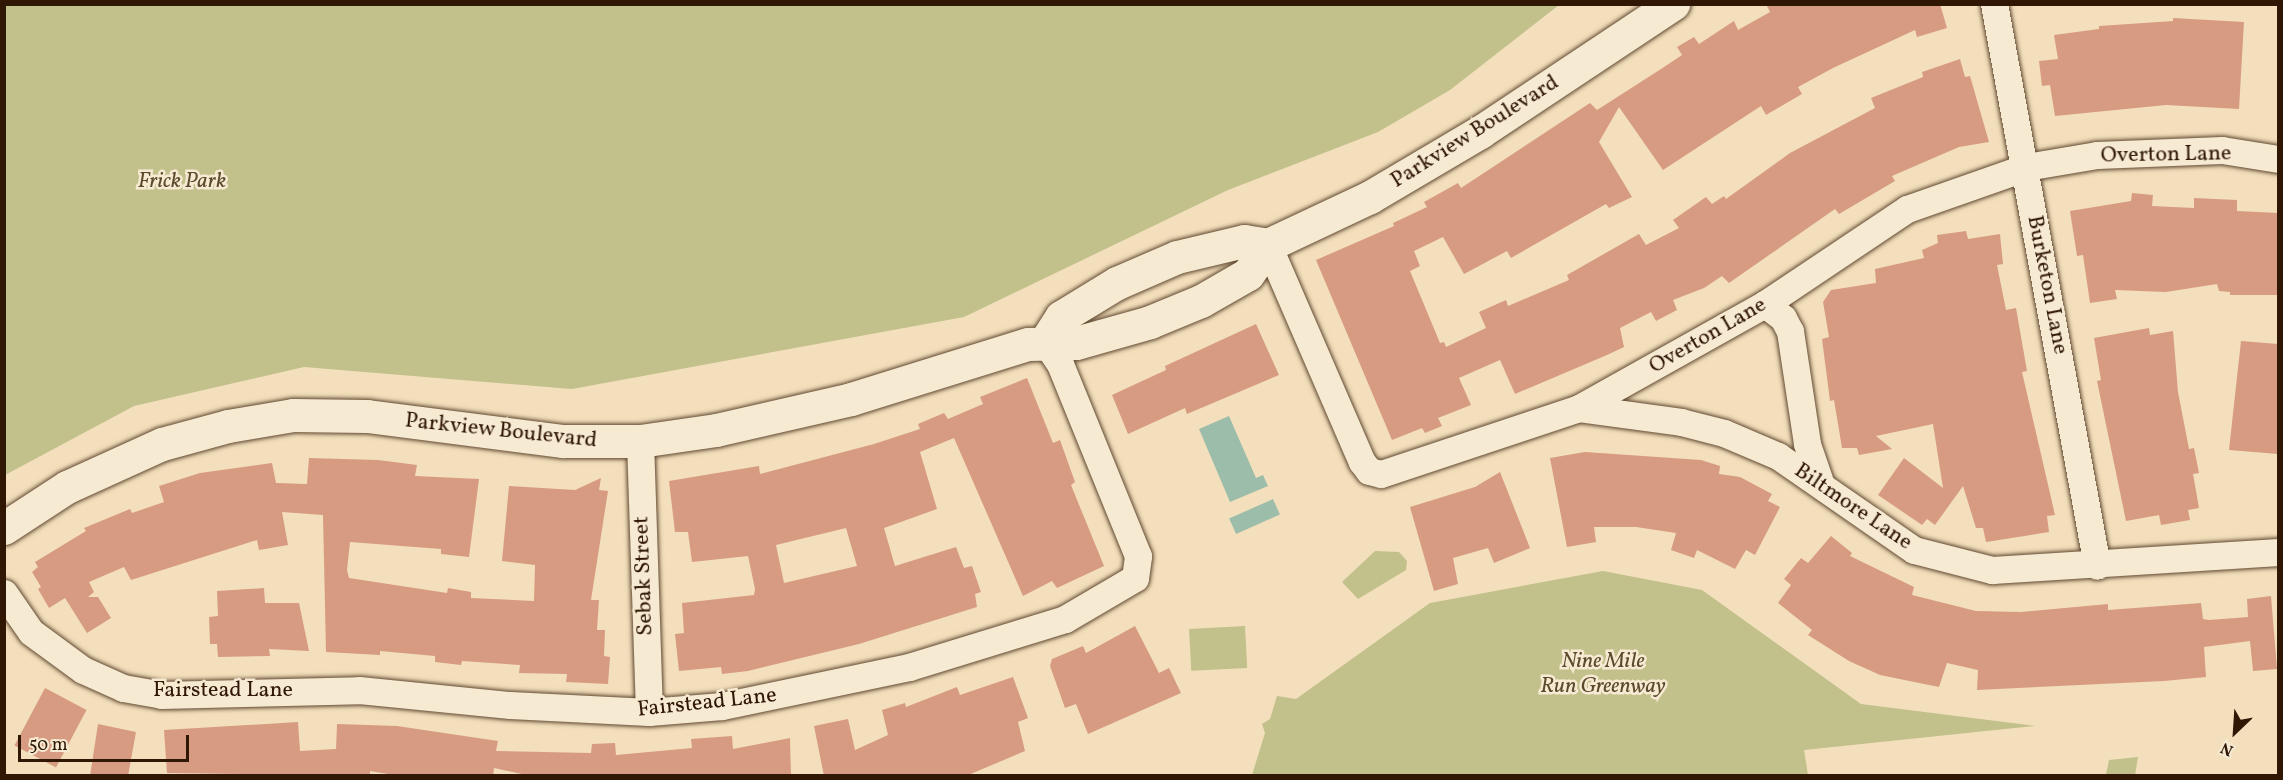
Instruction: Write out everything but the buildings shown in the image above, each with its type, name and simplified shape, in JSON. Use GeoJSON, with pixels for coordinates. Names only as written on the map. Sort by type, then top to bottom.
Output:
{"type":"FeatureCollection","features":[{"type":"Feature","properties":{"kind":"street","name":"Parkview Boulevard"},"geometry":{"type":"LineString","coordinates":[[4,528],[67,488],[162,444],[228,426],[294,415],[367,416],[563,441],[640,441],[716,430],[852,399],[1028,344],[1076,343],[1150,322],[1201,301],[1248,274],[1268,245],[1370,197],[1480,132],[1673,4]]}},
{"type":"Feature","properties":{"kind":"street","name":"Burketon Lane"},"geometry":{"type":"LineString","coordinates":[[1994,4],[2026,167],[2097,566]]}},
{"type":"Feature","properties":{"kind":"street","name":"Overton Lane"},"geometry":{"type":"LineString","coordinates":[[1268,245],[1335,402],[1369,471],[1381,474],[1579,408],[1765,304],[1907,209],[2026,167],[2097,154],[2210,151],[2278,159]]}},
{"type":"Feature","properties":{"kind":"street"},"geometry":{"type":"LineString","coordinates":[[1045,342],[1061,317],[1118,283],[1177,257],[1244,241],[1268,245]]}},
{"type":"Feature","properties":{"kind":"street"},"geometry":{"type":"LineString","coordinates":[[1765,304],[1783,318],[1790,331],[1807,444],[1821,485]]}},
{"type":"Feature","properties":{"kind":"street","name":"Fairstead Lane"},"geometry":{"type":"LineString","coordinates":[[4,593],[31,632],[83,670],[123,688],[161,695],[360,690],[510,705],[649,712],[722,706],[909,667],[1065,619],[1135,579],[1138,556],[1060,364],[1045,342]]}},
{"type":"Feature","properties":{"kind":"street","name":"Biltmore Lane"},"geometry":{"type":"LineString","coordinates":[[1579,408],[1681,422],[1724,433],[1778,456],[1914,550],[1992,570],[2097,566],[2278,552]]}},
{"type":"Feature","properties":{"kind":"street","name":"Sebak Street"},"geometry":{"type":"LineString","coordinates":[[640,441],[649,712]]}},
{"type":"Feature","properties":{"kind":"green space","name":"Frick Park"},"geometry":{"type":"Polygon","coordinates":[[[5,4],[1559,5],[1450,90],[1378,132],[1228,190],[964,317],[572,389],[304,367],[134,406],[5,475],[5,4]]]}},
{"type":"Feature","properties":{"kind":"green space"},"geometry":{"type":"Polygon","coordinates":[[[1375,551],[1399,552],[1407,561],[1406,570],[1358,599],[1342,582],[1375,551]]]}},
{"type":"Feature","properties":{"kind":"green space","name":"Nine Mile Run Greenway"},"geometry":{"type":"Polygon","coordinates":[[[1603,571],[1702,590],[1861,704],[2035,726],[1804,750],[1808,775],[1252,775],[1265,733],[1262,724],[1270,719],[1277,696],[1296,699],[1430,603],[1603,571]]]}},
{"type":"Feature","properties":{"kind":"green space"},"geometry":{"type":"Polygon","coordinates":[[[1245,626],[1247,668],[1191,671],[1189,629],[1245,626]]]}},
{"type":"Feature","properties":{"kind":"green space"},"geometry":{"type":"Polygon","coordinates":[[[2138,757],[2135,775],[2106,775],[2109,760],[2138,757]]]}},
{"type":"Feature","properties":{"kind":"shaded area"},"geometry":{"type":"Polygon","coordinates":[[[1229,416],[1256,478],[1263,475],[1268,486],[1230,502],[1199,429],[1229,416]]]}},
{"type":"Feature","properties":{"kind":"shaded area"},"geometry":{"type":"Polygon","coordinates":[[[1273,499],[1280,515],[1236,534],[1229,519],[1273,499]]]}}]}
